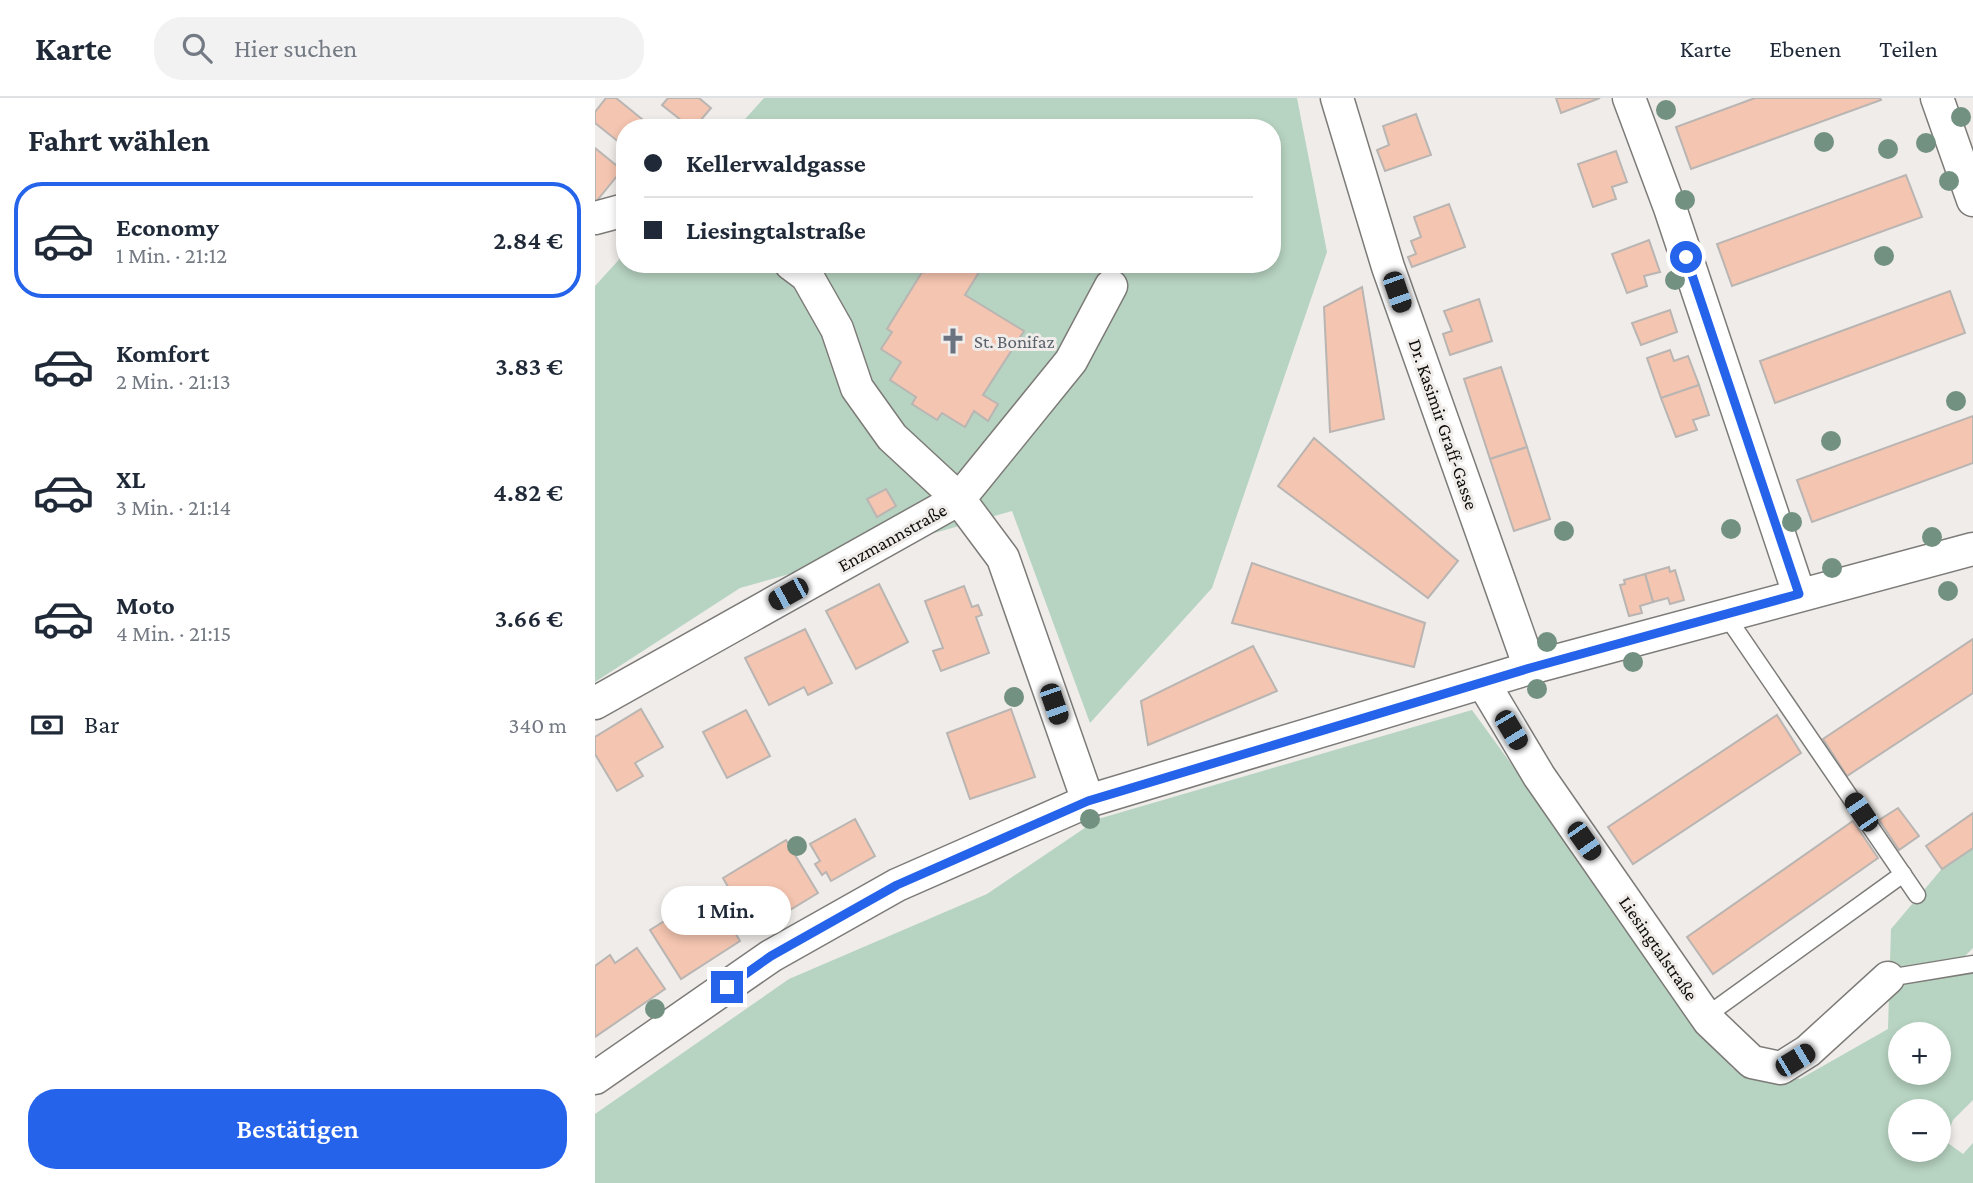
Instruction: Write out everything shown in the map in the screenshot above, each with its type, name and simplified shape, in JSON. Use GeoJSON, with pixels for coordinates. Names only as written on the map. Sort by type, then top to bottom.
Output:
{"type":"FeatureCollection","features":[{"type":"Feature","properties":{"kind":"street","name":"Dr. Kasimir Graff-Gasse"},"geometry":{"type":"LineString","coordinates":[[1336,98],[1388,267],[1530,668]]}},
{"type":"Feature","properties":{"kind":"street"},"geometry":{"type":"LineString","coordinates":[[1629,98],[1674,220],[1799,594]]}},
{"type":"Feature","properties":{"kind":"street"},"geometry":{"type":"LineString","coordinates":[[1937,98],[1973,200]]}},
{"type":"Feature","properties":{"kind":"street"},"geometry":{"type":"LineString","coordinates":[[595,218],[616,212]]}},
{"type":"Feature","properties":{"kind":"street"},"geometry":{"type":"LineString","coordinates":[[803,273],[837,329],[857,388],[892,437],[959,499],[1003,558],[1088,801]]}},
{"type":"Feature","properties":{"kind":"street","name":"Enzmannstraße"},"geometry":{"type":"LineString","coordinates":[[595,703],[959,499],[1071,361],[1111,286]]}},
{"type":"Feature","properties":{"kind":"street"},"geometry":{"type":"LineString","coordinates":[[595,1078],[771,956],[897,885],[1088,801],[1530,668],[1973,549]]}},
{"type":"Feature","properties":{"kind":"street","name":"Liesingtalstraße"},"geometry":{"type":"LineString","coordinates":[[1484,684],[1539,776],[1706,1016],[1752,1062],[1781,1068],[1808,1051],[1888,978]]}},
{"type":"Feature","properties":{"kind":"lane"},"geometry":{"type":"LineString","coordinates":[[1725,614],[1917,895]]}},
{"type":"Feature","properties":{"kind":"lane"},"geometry":{"type":"LineString","coordinates":[[1706,1016],[1903,874]]}},
{"type":"Feature","properties":{"kind":"lane"},"geometry":{"type":"LineString","coordinates":[[1888,978],[1973,964]]}},
{"type":"Feature","properties":{"kind":"green space"},"geometry":{"type":"Polygon","coordinates":[[[764,98],[1297,98],[1327,252],[1212,588],[1090,723],[1012,511],[740,588],[595,682],[595,286],[616,263],[616,273],[1281,273],[1281,119],[745,119],[764,98]]]}},
{"type":"Feature","properties":{"kind":"green space"},"geometry":{"type":"Polygon","coordinates":[[[1472,710],[1733,1069],[1800,1079],[1888,1029],[1888,1085],[1951,1085],[1951,1022],[1888,1022],[1891,929],[1973,832],[1973,948],[1953,968],[1973,973],[1973,1100],[1951,1125],[1951,1099],[1888,1099],[1888,1162],[1951,1162],[1951,1145],[1963,1154],[1973,1143],[1973,1183],[595,1183],[595,1114],[789,979],[987,894],[1098,819],[1472,710]]]}},
{"type":"Feature","properties":{"kind":"building"},"geometry":{"type":"Polygon","coordinates":[[[606,98],[616,98],[642,119],[616,119],[616,140],[595,123],[595,112],[606,98]]]}},
{"type":"Feature","properties":{"kind":"building"},"geometry":{"type":"Polygon","coordinates":[[[668,98],[699,98],[711,108],[702,119],[680,119],[662,105],[668,98]]]}},
{"type":"Feature","properties":{"kind":"building"},"geometry":{"type":"Polygon","coordinates":[[[1556,98],[1600,98],[1561,113],[1556,98]]]}},
{"type":"Feature","properties":{"kind":"building"},"geometry":{"type":"Polygon","coordinates":[[[1755,98],[1881,100],[1691,169],[1676,127],[1755,98]]]}},
{"type":"Feature","properties":{"kind":"building"},"geometry":{"type":"Polygon","coordinates":[[[1416,114],[1431,155],[1385,171],[1377,150],[1389,145],[1383,126],[1416,114]]]}},
{"type":"Feature","properties":{"kind":"building"},"geometry":{"type":"Polygon","coordinates":[[[595,148],[616,165],[616,177],[595,203],[595,148]]]}},
{"type":"Feature","properties":{"kind":"building"},"geometry":{"type":"Polygon","coordinates":[[[1616,151],[1627,182],[1612,187],[1616,199],[1593,207],[1578,164],[1616,151]]]}},
{"type":"Feature","properties":{"kind":"building"},"geometry":{"type":"Polygon","coordinates":[[[1906,175],[1922,217],[1732,286],[1717,244],[1906,175]]]}},
{"type":"Feature","properties":{"kind":"building"},"geometry":{"type":"Polygon","coordinates":[[[1449,204],[1465,247],[1412,267],[1408,257],[1416,254],[1411,241],[1421,237],[1414,217],[1449,204]]]}},
{"type":"Feature","properties":{"kind":"building"},"geometry":{"type":"Polygon","coordinates":[[[1649,240],[1660,272],[1644,276],[1647,286],[1627,293],[1612,254],[1649,240]]]}},
{"type":"Feature","properties":{"kind":"building","name":"St. Bonifaz"},"geometry":{"type":"Polygon","coordinates":[[[921,273],[978,273],[965,295],[1024,331],[983,395],[998,404],[988,421],[974,411],[965,427],[942,413],[937,420],[912,404],[916,397],[890,380],[901,362],[881,349],[892,332],[887,329],[921,273]]]}},
{"type":"Feature","properties":{"kind":"building"},"geometry":{"type":"Polygon","coordinates":[[[1362,287],[1384,419],[1330,432],[1324,307],[1362,287]]]}},
{"type":"Feature","properties":{"kind":"building"},"geometry":{"type":"Polygon","coordinates":[[[1950,291],[1965,333],[1775,403],[1760,361],[1950,291]]]}},
{"type":"Feature","properties":{"kind":"building"},"geometry":{"type":"Polygon","coordinates":[[[1479,299],[1492,341],[1450,355],[1443,334],[1452,331],[1444,311],[1479,299]]]}},
{"type":"Feature","properties":{"kind":"building"},"geometry":{"type":"Polygon","coordinates":[[[1670,310],[1677,332],[1641,345],[1632,323],[1670,310]]]}},
{"type":"Feature","properties":{"kind":"building"},"geometry":{"type":"Polygon","coordinates":[[[1670,350],[1674,361],[1688,356],[1699,385],[1661,398],[1647,358],[1670,350]]]}},
{"type":"Feature","properties":{"kind":"building"},"geometry":{"type":"Polygon","coordinates":[[[1501,367],[1527,447],[1490,459],[1464,379],[1501,367]]]}},
{"type":"Feature","properties":{"kind":"building"},"geometry":{"type":"Polygon","coordinates":[[[1699,385],[1709,415],[1693,420],[1697,430],[1676,437],[1661,398],[1699,385]]]}},
{"type":"Feature","properties":{"kind":"building"},"geometry":{"type":"Polygon","coordinates":[[[1973,416],[1973,463],[1812,522],[1797,480],[1973,416]]]}},
{"type":"Feature","properties":{"kind":"building"},"geometry":{"type":"Polygon","coordinates":[[[1314,438],[1458,561],[1428,598],[1278,486],[1314,438]]]}},
{"type":"Feature","properties":{"kind":"building"},"geometry":{"type":"Polygon","coordinates":[[[1527,447],[1550,519],[1514,531],[1490,459],[1527,447]]]}},
{"type":"Feature","properties":{"kind":"building"},"geometry":{"type":"Polygon","coordinates":[[[886,489],[896,506],[877,517],[867,499],[886,489]]]}},
{"type":"Feature","properties":{"kind":"building"},"geometry":{"type":"Polygon","coordinates":[[[1252,563],[1425,623],[1414,667],[1232,623],[1252,563]]]}},
{"type":"Feature","properties":{"kind":"building"},"geometry":{"type":"Polygon","coordinates":[[[1669,567],[1670,572],[1675,570],[1684,600],[1670,604],[1668,598],[1653,602],[1645,574],[1669,567]]]}},
{"type":"Feature","properties":{"kind":"building"},"geometry":{"type":"Polygon","coordinates":[[[1645,574],[1653,602],[1640,606],[1642,613],[1629,616],[1620,585],[1625,584],[1624,580],[1645,574]]]}},
{"type":"Feature","properties":{"kind":"building"},"geometry":{"type":"Polygon","coordinates":[[[879,584],[908,642],[856,669],[826,611],[879,584]]]}},
{"type":"Feature","properties":{"kind":"building"},"geometry":{"type":"Polygon","coordinates":[[[964,586],[972,607],[978,605],[982,615],[976,617],[989,653],[941,671],[933,651],[943,648],[925,601],[964,586]]]}},
{"type":"Feature","properties":{"kind":"building"},"geometry":{"type":"Polygon","coordinates":[[[805,629],[832,683],[808,695],[804,687],[769,705],[745,658],[805,629]]]}},
{"type":"Feature","properties":{"kind":"building"},"geometry":{"type":"Polygon","coordinates":[[[1973,639],[1973,693],[1847,776],[1823,739],[1973,639]]]}},
{"type":"Feature","properties":{"kind":"building"},"geometry":{"type":"Polygon","coordinates":[[[1253,646],[1277,691],[1148,745],[1141,701],[1253,646]]]}},
{"type":"Feature","properties":{"kind":"building"},"geometry":{"type":"Polygon","coordinates":[[[641,709],[663,747],[635,763],[643,776],[617,791],[595,754],[595,737],[641,709]]]}},
{"type":"Feature","properties":{"kind":"building"},"geometry":{"type":"Polygon","coordinates":[[[1011,709],[1035,777],[970,799],[947,733],[1011,709]]]}},
{"type":"Feature","properties":{"kind":"building"},"geometry":{"type":"Polygon","coordinates":[[[746,710],[770,756],[727,778],[703,732],[746,710]]]}},
{"type":"Feature","properties":{"kind":"building"},"geometry":{"type":"Polygon","coordinates":[[[1777,715],[1801,753],[1633,864],[1608,827],[1777,715]]]}},
{"type":"Feature","properties":{"kind":"building"},"geometry":{"type":"Polygon","coordinates":[[[1898,808],[1919,836],[1899,850],[1879,820],[1898,808]]]}},
{"type":"Feature","properties":{"kind":"building"},"geometry":{"type":"Polygon","coordinates":[[[1973,813],[1973,848],[1942,869],[1926,846],[1973,813]]]}},
{"type":"Feature","properties":{"kind":"building"},"geometry":{"type":"Polygon","coordinates":[[[855,819],[875,856],[831,881],[826,872],[822,875],[815,864],[820,861],[810,844],[855,819]]]}},
{"type":"Feature","properties":{"kind":"building"},"geometry":{"type":"Polygon","coordinates":[[[1853,821],[1878,858],[1713,974],[1687,937],[1853,821]]]}},
{"type":"Feature","properties":{"kind":"building"},"geometry":{"type":"Polygon","coordinates":[[[786,840],[818,893],[754,932],[723,878],[786,840]]]}},
{"type":"Feature","properties":{"kind":"building"},"geometry":{"type":"Polygon","coordinates":[[[711,892],[740,941],[681,979],[650,930],[711,892]]]}},
{"type":"Feature","properties":{"kind":"building"},"geometry":{"type":"Polygon","coordinates":[[[637,948],[665,989],[595,1037],[595,966],[610,955],[615,963],[637,948]]]}},
{"type":"Feature","properties":{"kind":"place","name":"St. Bonifaz"},"geometry":{"type":"Point","coordinates":[953,341]}},
{"type":"Feature","properties":{"kind":"route"},"geometry":{"type":"LineString","coordinates":[[727,987],[771,956],[897,885],[1088,801],[1530,668],[1799,594],[1686,257]]}}]}
